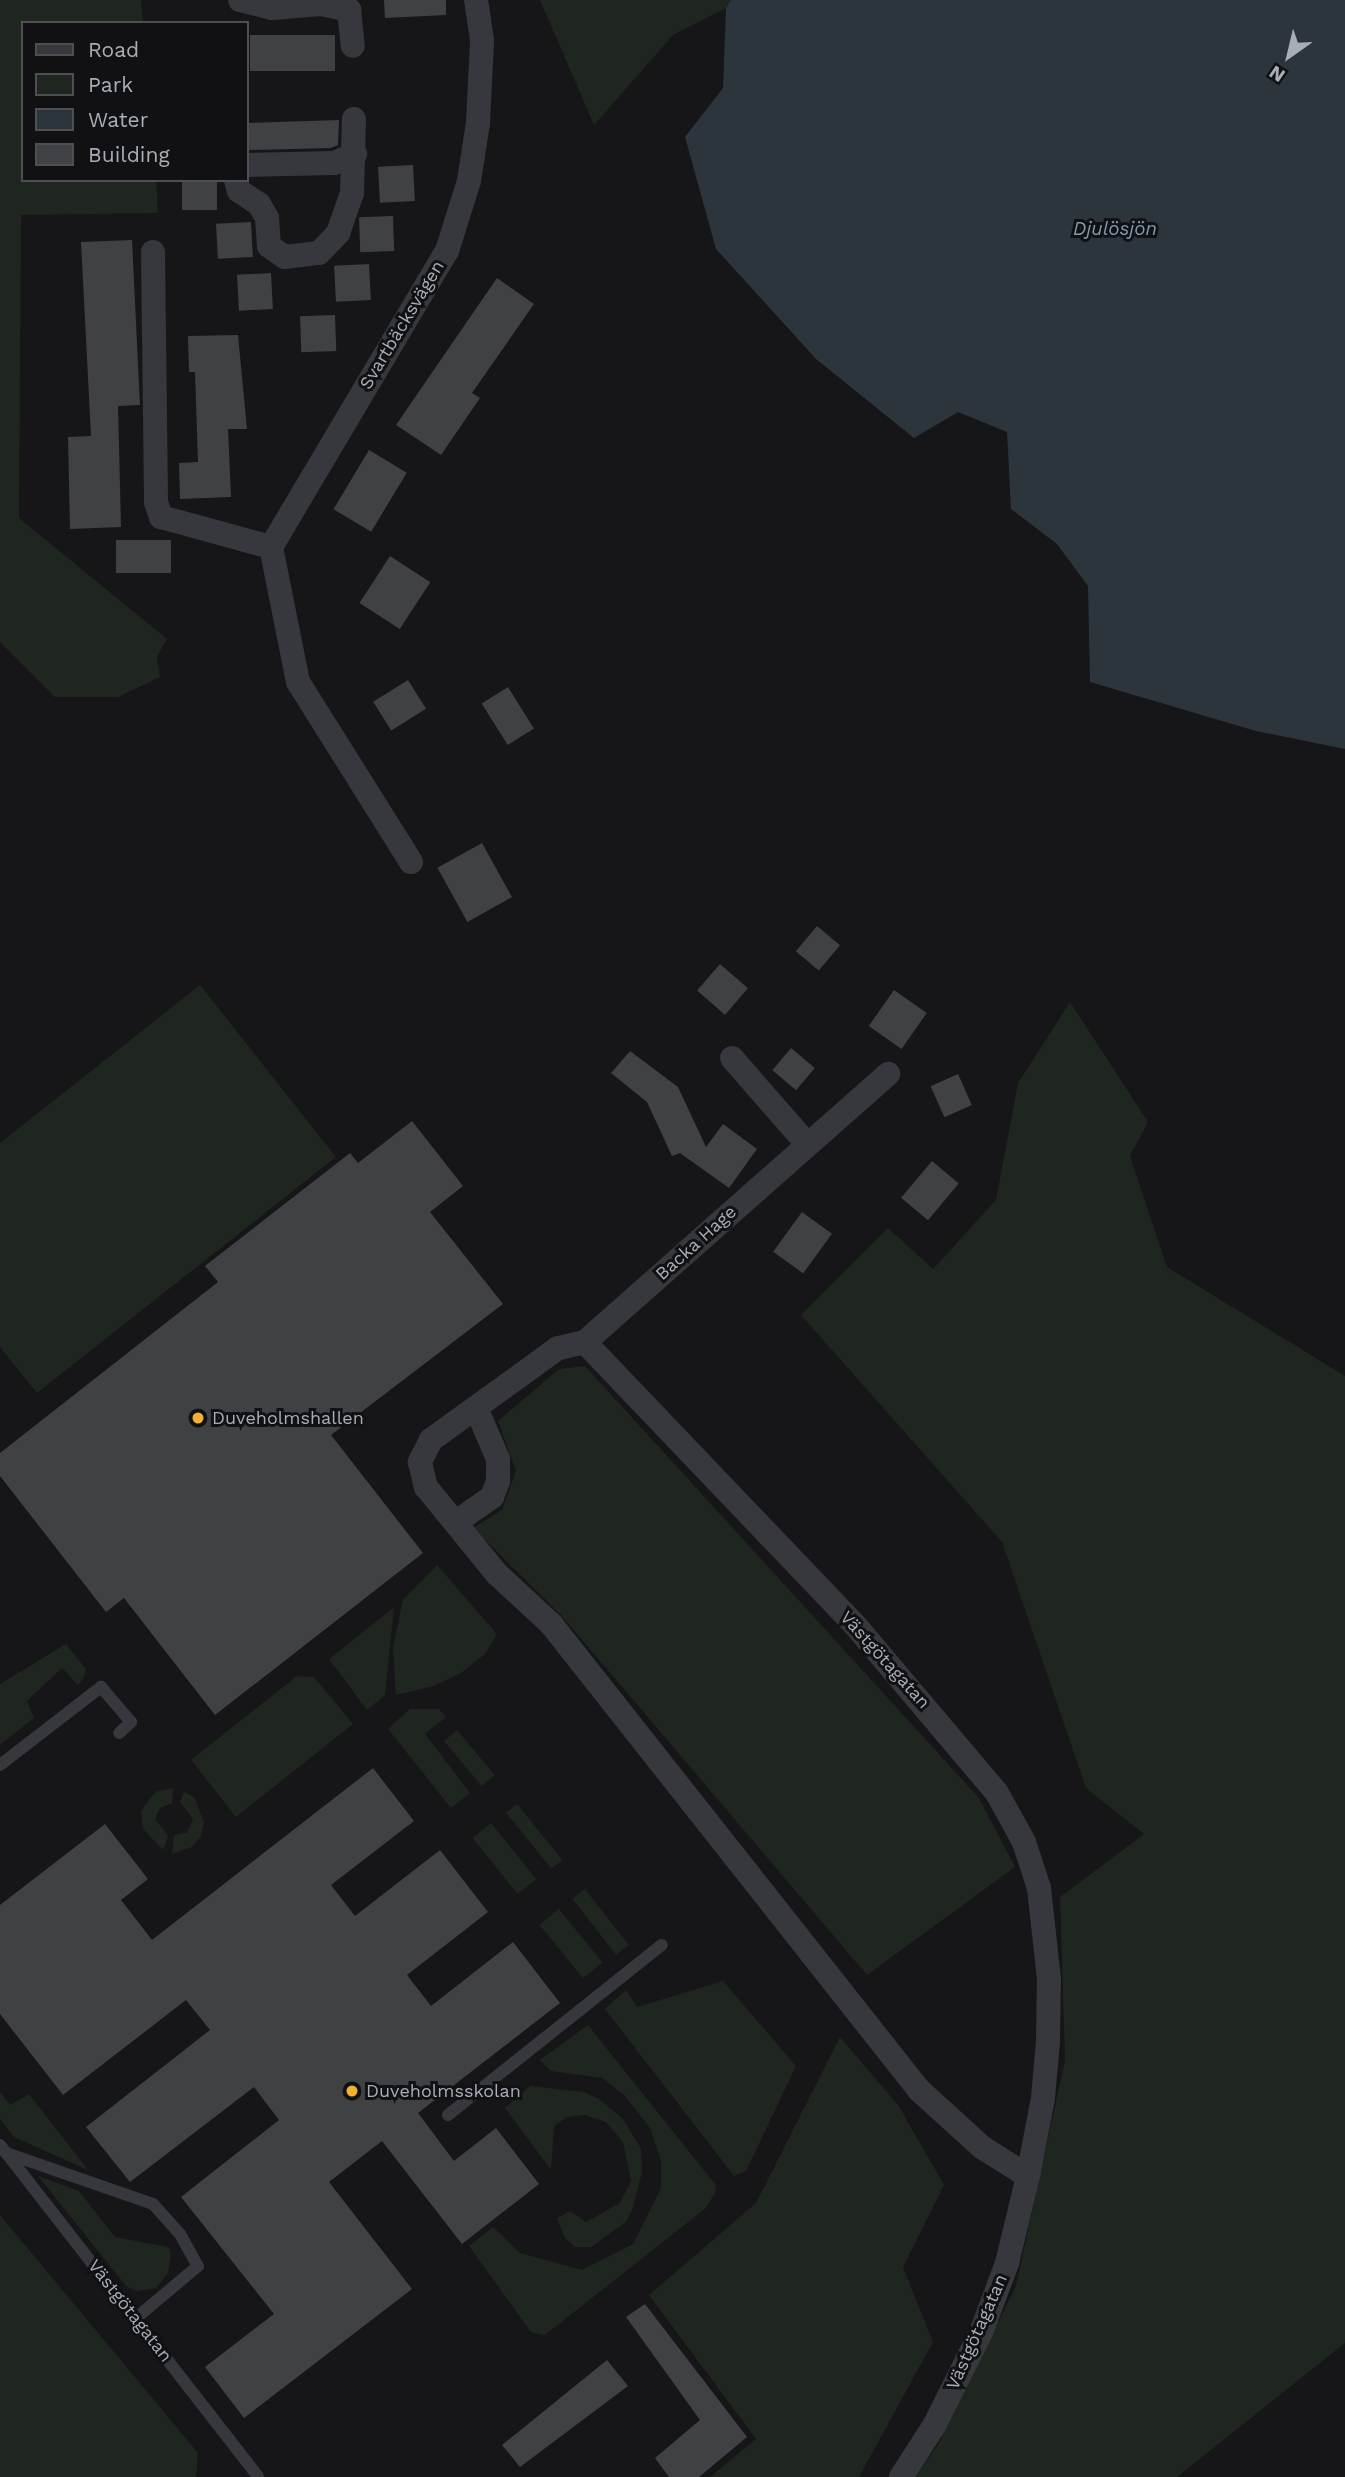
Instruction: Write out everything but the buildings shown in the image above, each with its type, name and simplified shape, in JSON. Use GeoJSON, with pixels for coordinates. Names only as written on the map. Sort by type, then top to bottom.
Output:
{"type":"FeatureCollection","features":[{"type":"Feature","properties":{"kind":"street"},"geometry":{"type":"LineString","coordinates":[[240,0],[272,8],[321,4],[355,5],[353,46]]}},
{"type":"Feature","properties":{"kind":"street","name":"Svartbäcksvägen"},"geometry":{"type":"LineString","coordinates":[[271,547],[447,251],[469,181],[478,123],[482,40],[476,0]]}},
{"type":"Feature","properties":{"kind":"street"},"geometry":{"type":"LineString","coordinates":[[237,182],[239,191],[259,204],[267,218],[269,246],[285,257],[319,253],[338,233],[352,193],[354,119]]}},
{"type":"Feature","properties":{"kind":"street"},"geometry":{"type":"LineString","coordinates":[[248,164],[334,163],[355,154]]}},
{"type":"Feature","properties":{"kind":"street"},"geometry":{"type":"LineString","coordinates":[[153,252],[156,502],[161,517],[271,547],[298,682],[411,862]]}},
{"type":"Feature","properties":{"kind":"street"},"geometry":{"type":"LineString","coordinates":[[732,1058],[807,1144]]}},
{"type":"Feature","properties":{"kind":"street","name":"Backa Hage"},"geometry":{"type":"LineString","coordinates":[[585,1342],[888,1074]]}},
{"type":"Feature","properties":{"kind":"street"},"geometry":{"type":"LineString","coordinates":[[585,1342],[558,1348],[477,1410],[431,1440],[420,1462],[426,1487],[497,1574],[551,1624],[919,2091],[983,2148],[1028,2176]]}},
{"type":"Feature","properties":{"kind":"street","name":"Västgötagatan"},"geometry":{"type":"LineString","coordinates":[[585,1342],[855,1625],[936,1718],[997,1793],[1024,1842],[1039,1888],[1049,1979],[1044,2098],[1028,2176],[1007,2263],[982,2330],[934,2426],[901,2477]]}},
{"type":"Feature","properties":{"kind":"street"},"geometry":{"type":"LineString","coordinates":[[456,1522],[492,1497],[498,1481],[498,1459],[477,1410]]}},
{"type":"Feature","properties":{"kind":"lane"},"geometry":{"type":"LineString","coordinates":[[0,1765],[101,1687],[131,1722],[119,1733]]}},
{"type":"Feature","properties":{"kind":"lane"},"geometry":{"type":"LineString","coordinates":[[448,2115],[662,1945]]}},
{"type":"Feature","properties":{"kind":"lane"},"geometry":{"type":"LineString","coordinates":[[3,2149],[153,2204],[180,2234],[198,2266],[136,2318]]}},
{"type":"Feature","properties":{"kind":"lane","name":"Västgötagatan"},"geometry":{"type":"LineString","coordinates":[[3,2149],[258,2477]]}},
{"type":"Feature","properties":{"kind":"green space"},"geometry":{"type":"Polygon","coordinates":[[[0,0],[141,0],[143,21],[21,21],[21,182],[156,182],[158,213],[21,215],[19,518],[167,639],[157,657],[160,677],[118,697],[55,697],[0,642],[0,0]]]}},
{"type":"Feature","properties":{"kind":"green space"},"geometry":{"type":"Polygon","coordinates":[[[540,0],[731,0],[726,8],[673,35],[594,125],[540,0]]]}},
{"type":"Feature","properties":{"kind":"green space"},"geometry":{"type":"Polygon","coordinates":[[[200,985],[336,1157],[37,1393],[0,1347],[0,1143],[200,985]]]}},
{"type":"Feature","properties":{"kind":"green space"},"geometry":{"type":"Polygon","coordinates":[[[1070,1002],[1148,1122],[1130,1156],[1167,1267],[1345,1376],[1345,2343],[1177,2477],[915,2477],[938,2445],[1016,2286],[1065,2060],[1060,1897],[1144,1834],[1086,1788],[1002,1542],[801,1315],[888,1228],[933,1269],[996,1200],[1018,1083],[1070,1002]]]}},
{"type":"Feature","properties":{"kind":"green space"},"geometry":{"type":"Polygon","coordinates":[[[585,1366],[979,1798],[1015,1867],[867,1975],[561,1615],[473,1528],[502,1510],[516,1471],[498,1421],[559,1369],[585,1366]]]}},
{"type":"Feature","properties":{"kind":"green space"},"geometry":{"type":"Polygon","coordinates":[[[437,1565],[497,1634],[485,1654],[461,1673],[434,1686],[396,1695],[393,1647],[403,1600],[437,1565]]]}},
{"type":"Feature","properties":{"kind":"green space"},"geometry":{"type":"Polygon","coordinates":[[[394,1607],[385,1695],[367,1710],[329,1659],[394,1607]]]}},
{"type":"Feature","properties":{"kind":"green space"},"geometry":{"type":"Polygon","coordinates":[[[66,1644],[86,1669],[84,1677],[78,1685],[62,1668],[27,1701],[34,1718],[0,1745],[0,1684],[66,1644]]]}},
{"type":"Feature","properties":{"kind":"green space"},"geometry":{"type":"Polygon","coordinates":[[[297,1676],[314,1677],[353,1724],[236,1817],[191,1760],[297,1676]]]}},
{"type":"Feature","properties":{"kind":"green space"},"geometry":{"type":"Polygon","coordinates":[[[410,1709],[439,1709],[446,1717],[425,1734],[470,1793],[451,1808],[388,1729],[410,1709]]]}},
{"type":"Feature","properties":{"kind":"green space"},"geometry":{"type":"Polygon","coordinates":[[[457,1730],[495,1775],[482,1786],[444,1741],[457,1730]]]}},
{"type":"Feature","properties":{"kind":"green space"},"geometry":{"type":"Polygon","coordinates":[[[173,1788],[172,1803],[160,1808],[155,1819],[168,1836],[163,1850],[143,1829],[141,1811],[155,1792],[173,1788]]]}},
{"type":"Feature","properties":{"kind":"green space"},"geometry":{"type":"Polygon","coordinates":[[[184,1792],[194,1797],[204,1822],[201,1836],[192,1847],[172,1854],[174,1835],[187,1833],[193,1819],[180,1802],[184,1792]]]}},
{"type":"Feature","properties":{"kind":"green space"},"geometry":{"type":"Polygon","coordinates":[[[517,1804],[562,1860],[551,1869],[506,1813],[517,1804]]]}},
{"type":"Feature","properties":{"kind":"green space"},"geometry":{"type":"Polygon","coordinates":[[[491,1823],[536,1879],[518,1894],[472,1838],[491,1823]]]}},
{"type":"Feature","properties":{"kind":"green space"},"geometry":{"type":"Polygon","coordinates":[[[585,1889],[629,1945],[616,1955],[572,1899],[585,1889]]]}},
{"type":"Feature","properties":{"kind":"green space"},"geometry":{"type":"Polygon","coordinates":[[[559,1909],[602,1963],[583,1978],[540,1925],[559,1909]]]}},
{"type":"Feature","properties":{"kind":"green space"},"geometry":{"type":"Polygon","coordinates":[[[723,1981],[796,2066],[746,2171],[734,2176],[605,2009],[626,1990],[637,2007],[723,1981]]]}},
{"type":"Feature","properties":{"kind":"green space"},"geometry":{"type":"Polygon","coordinates":[[[588,2025],[715,2184],[716,2191],[706,2208],[545,2335],[538,2334],[531,2332],[469,2246],[493,2227],[520,2253],[582,2270],[633,2244],[661,2188],[661,2161],[650,2128],[624,2095],[602,2078],[551,2071],[540,2060],[588,2025]]]}},
{"type":"Feature","properties":{"kind":"green space"},"geometry":{"type":"Polygon","coordinates":[[[840,2037],[898,2105],[944,2185],[903,2267],[933,2342],[859,2477],[710,2477],[756,2439],[649,2295],[756,2203],[840,2037]]]}},
{"type":"Feature","properties":{"kind":"green space"},"geometry":{"type":"Polygon","coordinates":[[[530,2086],[584,2092],[599,2099],[623,2119],[641,2149],[642,2172],[626,2222],[591,2247],[575,2247],[565,2238],[557,2218],[570,2211],[586,2222],[620,2203],[631,2181],[623,2142],[606,2122],[585,2115],[567,2117],[554,2126],[551,2170],[505,2108],[530,2086]]]}},
{"type":"Feature","properties":{"kind":"green space"},"geometry":{"type":"Polygon","coordinates":[[[0,2092],[10,2105],[29,2094],[88,2170],[14,2137],[0,2119],[0,2092]]]}},
{"type":"Feature","properties":{"kind":"green space"},"geometry":{"type":"Polygon","coordinates":[[[38,2176],[79,2191],[115,2237],[168,2247],[171,2254],[168,2273],[156,2288],[137,2291],[127,2287],[38,2176]]]}},
{"type":"Feature","properties":{"kind":"green space"},"geometry":{"type":"Polygon","coordinates":[[[0,2215],[198,2453],[196,2477],[0,2477],[0,2215]]]}},
{"type":"Feature","properties":{"kind":"water","name":"Djulösjön"},"geometry":{"type":"Polygon","coordinates":[[[731,0],[1345,0],[1345,749],[1256,731],[1090,682],[1088,586],[1057,544],[1011,509],[1007,432],[958,412],[914,438],[816,359],[716,249],[685,137],[723,88],[726,8],[731,0]]]}},
{"type":"Feature","properties":{"kind":"place","name":"Duveholmshallen"},"geometry":{"type":"Point","coordinates":[198,1418]}},
{"type":"Feature","properties":{"kind":"place","name":"Duveholmsskolan"},"geometry":{"type":"Point","coordinates":[352,2091]}}]}
